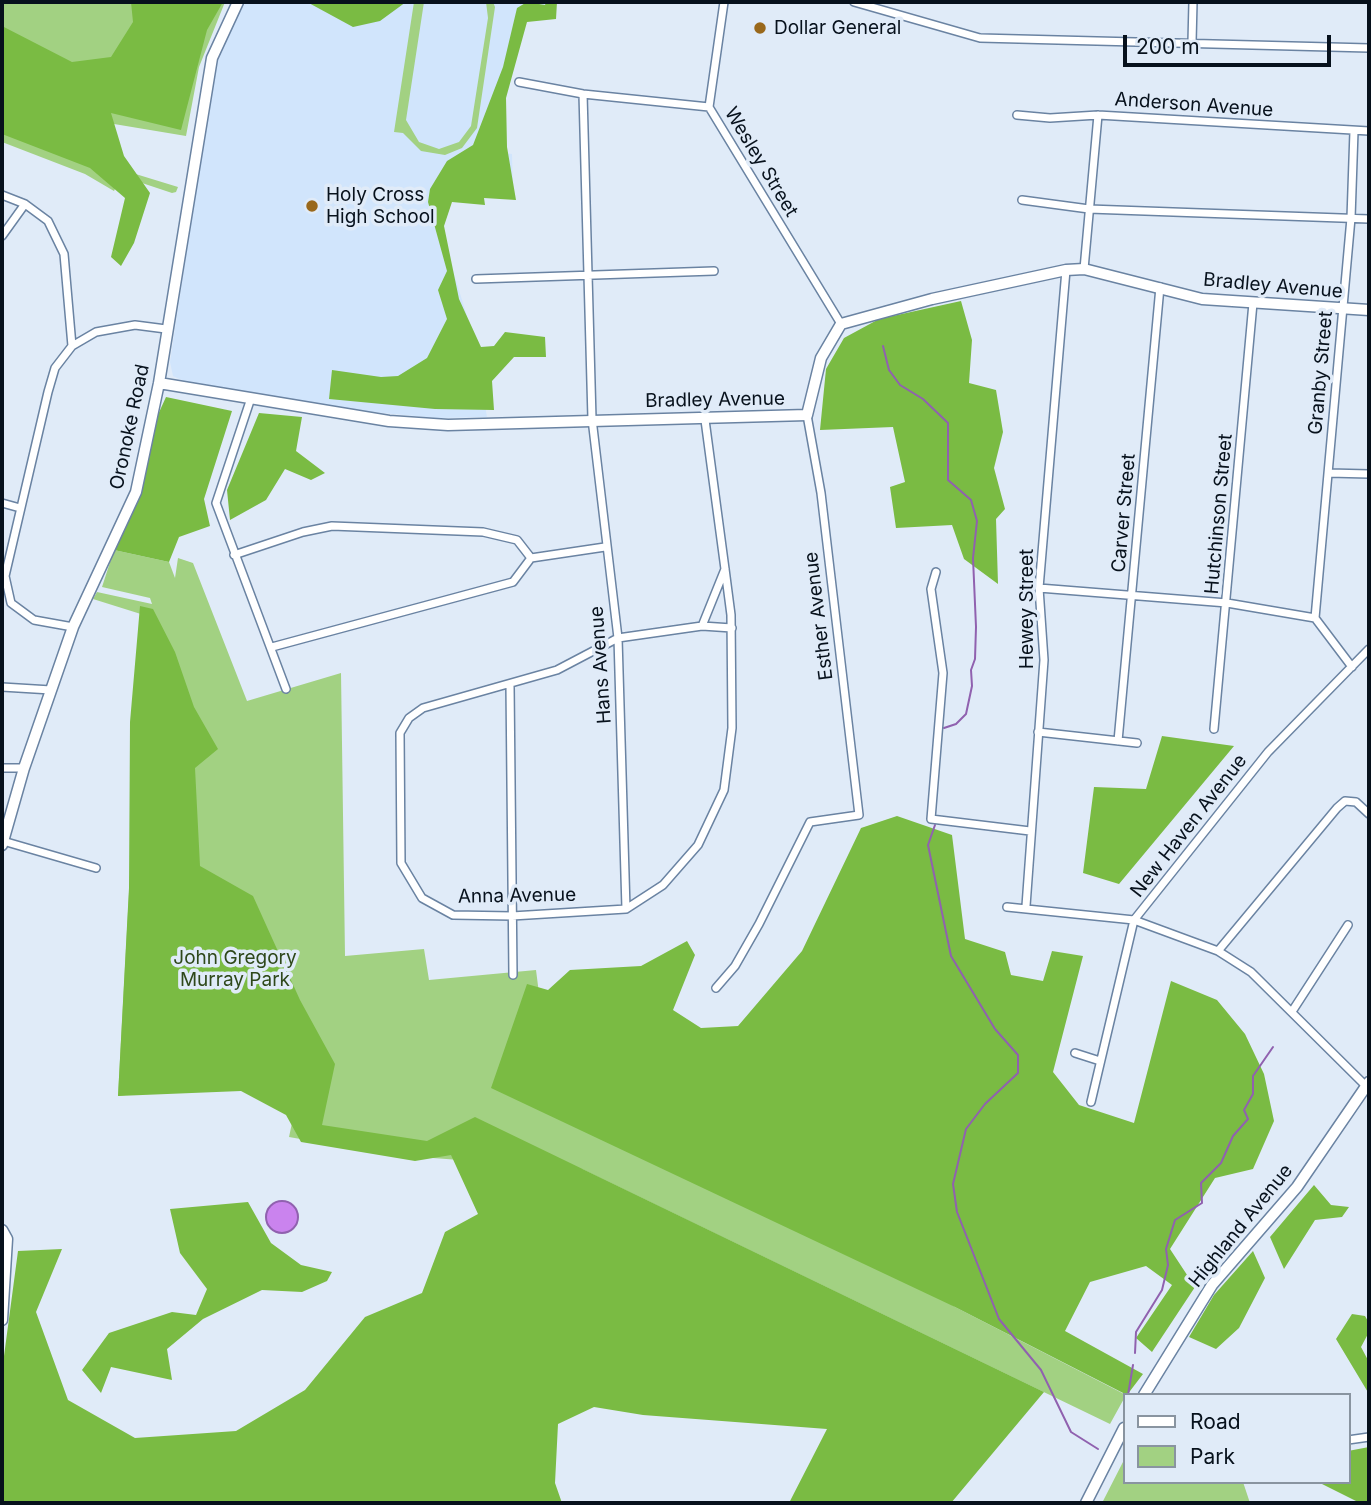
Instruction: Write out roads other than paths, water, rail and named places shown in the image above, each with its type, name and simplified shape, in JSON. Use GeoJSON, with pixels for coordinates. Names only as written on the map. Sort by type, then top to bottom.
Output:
{"type":"FeatureCollection","features":[{"type":"Feature","properties":{"kind":"street","name":"Oronoke Road"},"geometry":{"type":"LineString","coordinates":[[2,843],[24,768],[73,628],[136,492],[159,383],[212,58],[239,2]]}},
{"type":"Feature","properties":{"kind":"street","name":"Wesley Street"},"geometry":{"type":"LineString","coordinates":[[724,2],[709,107],[841,324]]}},
{"type":"Feature","properties":{"kind":"street"},"geometry":{"type":"LineString","coordinates":[[854,2],[980,38],[1192,41],[1369,48]]}},
{"type":"Feature","properties":{"kind":"street"},"geometry":{"type":"LineString","coordinates":[[1192,41],[1193,2]]}},
{"type":"Feature","properties":{"kind":"street"},"geometry":{"type":"LineString","coordinates":[[519,82],[583,94],[709,107]]}},
{"type":"Feature","properties":{"kind":"street","name":"Hans Avenue"},"geometry":{"type":"LineString","coordinates":[[583,94],[592,419],[605,547],[618,638],[626,909]]}},
{"type":"Feature","properties":{"kind":"street","name":"Anderson Avenue"},"geometry":{"type":"LineString","coordinates":[[1017,115],[1050,118],[1098,115],[1369,131]]}},
{"type":"Feature","properties":{"kind":"street"},"geometry":{"type":"LineString","coordinates":[[1084,269],[1098,115]]}},
{"type":"Feature","properties":{"kind":"street","name":"Granby Street"},"geometry":{"type":"LineString","coordinates":[[1315,618],[1351,218],[1354,131]]}},
{"type":"Feature","properties":{"kind":"street"},"geometry":{"type":"LineString","coordinates":[[2,195],[25,204],[48,221],[64,254],[72,346]]}},
{"type":"Feature","properties":{"kind":"street"},"geometry":{"type":"LineString","coordinates":[[1022,200],[1089,209],[1369,219]]}},
{"type":"Feature","properties":{"kind":"street"},"geometry":{"type":"LineString","coordinates":[[2,236],[25,204]]}},
{"type":"Feature","properties":{"kind":"street","name":"Bradley Avenue"},"geometry":{"type":"LineString","coordinates":[[159,383],[389,421],[448,425],[592,419],[705,420],[807,415],[821,358],[841,324],[932,299],[1066,270],[1084,269],[1202,299],[1369,310]]}},
{"type":"Feature","properties":{"kind":"street","name":"Hewey Street"},"geometry":{"type":"LineString","coordinates":[[1026,906],[1044,660],[1039,588],[1066,270]]}},
{"type":"Feature","properties":{"kind":"street"},"geometry":{"type":"LineString","coordinates":[[476,279],[714,271]]}},
{"type":"Feature","properties":{"kind":"street","name":"Carver Street"},"geometry":{"type":"LineString","coordinates":[[1118,741],[1160,287]]}},
{"type":"Feature","properties":{"kind":"street","name":"Hutchinson Street"},"geometry":{"type":"LineString","coordinates":[[1214,729],[1253,303]]}},
{"type":"Feature","properties":{"kind":"street"},"geometry":{"type":"LineString","coordinates":[[73,628],[34,620],[11,603],[5,576],[55,368],[72,346],[96,332],[135,325],[166,329]]}},
{"type":"Feature","properties":{"kind":"street"},"geometry":{"type":"LineString","coordinates":[[251,398],[216,503],[286,689]]}},
{"type":"Feature","properties":{"kind":"street","name":"Esther Avenue"},"geometry":{"type":"LineString","coordinates":[[716,988],[735,966],[812,821],[859,815],[821,493],[807,415]]}},
{"type":"Feature","properties":{"kind":"street","name":"Anna Avenue"},"geometry":{"type":"LineString","coordinates":[[705,420],[732,628],[732,728],[724,790],[698,845],[663,885],[626,909],[512,916],[453,915],[422,898],[401,863],[400,733],[408,718],[423,708],[557,670],[618,638],[702,626],[732,628]]}},
{"type":"Feature","properties":{"kind":"street"},"geometry":{"type":"LineString","coordinates":[[1329,473],[1369,474]]}},
{"type":"Feature","properties":{"kind":"street"},"geometry":{"type":"LineString","coordinates":[[2,503],[20,508]]}},
{"type":"Feature","properties":{"kind":"street"},"geometry":{"type":"LineString","coordinates":[[234,555],[303,531],[332,526],[483,532],[517,540],[531,558]]}},
{"type":"Feature","properties":{"kind":"street"},"geometry":{"type":"LineString","coordinates":[[272,647],[513,582],[531,558],[605,547]]}},
{"type":"Feature","properties":{"kind":"street","name":"Anna Avenue"},"geometry":{"type":"LineString","coordinates":[[702,626],[725,569]]}},
{"type":"Feature","properties":{"kind":"street"},"geometry":{"type":"LineString","coordinates":[[936,572],[931,589],[943,673],[931,819],[1030,831]]}},
{"type":"Feature","properties":{"kind":"street"},"geometry":{"type":"LineString","coordinates":[[1039,588],[1227,603],[1315,618],[1352,667]]}},
{"type":"Feature","properties":{"kind":"street","name":"New Haven Avenue"},"geometry":{"type":"LineString","coordinates":[[1091,1102],[1134,920],[1268,752],[1369,649]]}},
{"type":"Feature","properties":{"kind":"street"},"geometry":{"type":"LineString","coordinates":[[510,685],[513,975]]}},
{"type":"Feature","properties":{"kind":"street"},"geometry":{"type":"LineString","coordinates":[[2,687],[51,690]]}},
{"type":"Feature","properties":{"kind":"street"},"geometry":{"type":"LineString","coordinates":[[1038,732],[1137,743]]}},
{"type":"Feature","properties":{"kind":"street"},"geometry":{"type":"LineString","coordinates":[[2,768],[24,768]]}},
{"type":"Feature","properties":{"kind":"street"},"geometry":{"type":"LineString","coordinates":[[1218,951],[1337,808],[1345,801],[1356,802],[1369,814]]}},
{"type":"Feature","properties":{"kind":"street"},"geometry":{"type":"LineString","coordinates":[[2,843],[96,868]]}},
{"type":"Feature","properties":{"kind":"street"},"geometry":{"type":"LineString","coordinates":[[1007,907],[1026,906],[1134,920],[1218,951],[1251,972],[1293,1010],[1318,1041],[1368,1086]]}},
{"type":"Feature","properties":{"kind":"street"},"geometry":{"type":"LineString","coordinates":[[1293,1010],[1348,925]]}},
{"type":"Feature","properties":{"kind":"street"},"geometry":{"type":"LineString","coordinates":[[1075,1053],[1101,1061]]}},
{"type":"Feature","properties":{"kind":"street","name":"Highland Avenue"},"geometry":{"type":"LineString","coordinates":[[1145,1393],[1212,1284],[1301,1182],[1368,1086]]}},
{"type":"Feature","properties":{"kind":"street"},"geometry":{"type":"LineString","coordinates":[[2,1230],[7,1239],[2,1320]]}},
{"type":"Feature","properties":{"kind":"street"},"geometry":{"type":"LineString","coordinates":[[1086,1503],[1122,1432]]}},
{"type":"Feature","properties":{"kind":"street"},"geometry":{"type":"LineString","coordinates":[[1350,1440],[1369,1437]]}},
{"type":"Feature","properties":{"kind":"waterway"},"geometry":{"type":"LineString","coordinates":[[883,346],[889,370],[900,385],[923,399],[948,423],[948,480],[971,500],[977,521],[973,558],[976,627],[972,686],[966,714],[956,724],[944,728]]}},
{"type":"Feature","properties":{"kind":"waterway"},"geometry":{"type":"LineString","coordinates":[[935,825],[928,845],[951,956],[995,1029],[1018,1055],[1018,1073],[985,1104],[966,1129],[953,1184],[957,1212],[999,1319],[1041,1370],[1071,1432],[1098,1449]]}},
{"type":"Feature","properties":{"kind":"waterway"},"geometry":{"type":"LineString","coordinates":[[1135,1353],[1136,1332],[1162,1290],[1168,1265],[1166,1249],[1175,1220],[1202,1203],[1201,1183],[1221,1163],[1233,1136],[1248,1119],[1244,1110],[1253,1094],[1253,1076],[1273,1047]]}},
{"type":"Feature","properties":{"kind":"waterway"},"geometry":{"type":"LineString","coordinates":[[1128,1393],[1133,1365]]}},
{"type":"Feature","properties":{"kind":"place","name":"Dollar General"},"geometry":{"type":"Point","coordinates":[760,28]}},
{"type":"Feature","properties":{"kind":"place","name":"Holy Cross High School"},"geometry":{"type":"Point","coordinates":[312,206]}},
{"type":"Feature","properties":{"kind":"park label","name":"John Gregory Murray Park"},"geometry":{"type":"Point","coordinates":[235,969]}}]}
